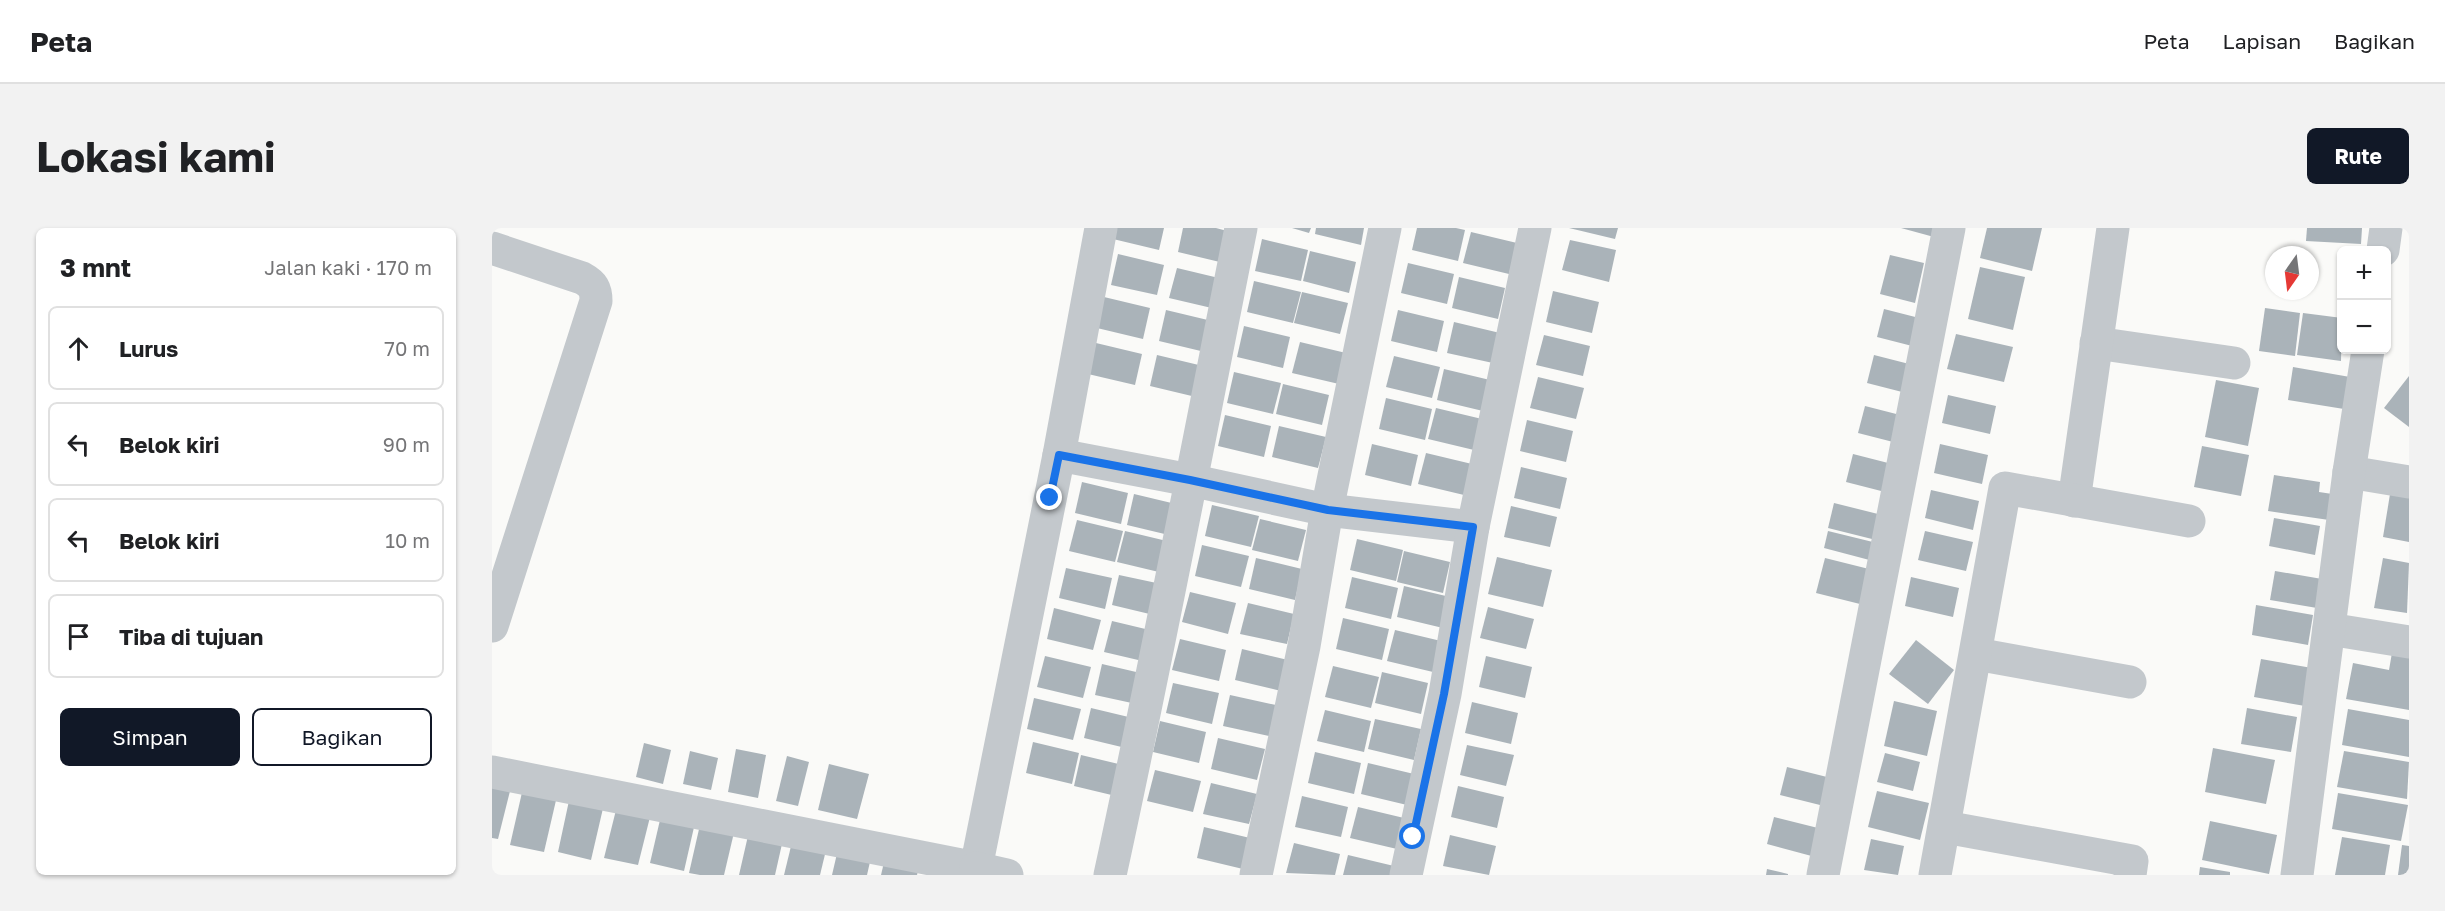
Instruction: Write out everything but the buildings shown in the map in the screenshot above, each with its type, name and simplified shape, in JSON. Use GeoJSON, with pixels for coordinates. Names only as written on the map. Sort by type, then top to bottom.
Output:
{"type":"FeatureCollection","features":[{"type":"Feature","properties":{"kind":"street"},"geometry":{"type":"LineString","coordinates":[[492,772],[991,872],[1059,455],[1101,228]]}},
{"type":"Feature","properties":{"kind":"street"},"geometry":{"type":"LineString","coordinates":[[1110,875],[1162,635],[1190,480],[1241,228]]}},
{"type":"Feature","properties":{"kind":"street"},"geometry":{"type":"LineString","coordinates":[[1256,875],[1304,646],[1328,510],[1385,228]]}},
{"type":"Feature","properties":{"kind":"street"},"geometry":{"type":"LineString","coordinates":[[1406,875],[1444,694],[1473,527],[1535,228]]}},
{"type":"Feature","properties":{"kind":"street"},"geometry":{"type":"LineString","coordinates":[[1823,875],[1949,228]]}},
{"type":"Feature","properties":{"kind":"street"},"geometry":{"type":"LineString","coordinates":[[2074,501],[2113,228]]}},
{"type":"Feature","properties":{"kind":"street"},"geometry":{"type":"LineString","coordinates":[[2384,246],[2386,228]]}},
{"type":"Feature","properties":{"kind":"street"},"geometry":{"type":"LineString","coordinates":[[492,248],[582,278],[592,284],[596,292],[596,301],[492,626]]}},
{"type":"Feature","properties":{"kind":"street"},"geometry":{"type":"LineString","coordinates":[[2096,343],[2234,363]]}},
{"type":"Feature","properties":{"kind":"street"},"geometry":{"type":"LineString","coordinates":[[2297,875],[2349,472],[2367,354]]}},
{"type":"Feature","properties":{"kind":"street"},"geometry":{"type":"LineString","coordinates":[[1059,455],[1328,510],[1473,527]]}},
{"type":"Feature","properties":{"kind":"street"},"geometry":{"type":"LineString","coordinates":[[2349,472],[2409,482]]}},
{"type":"Feature","properties":{"kind":"street"},"geometry":{"type":"LineString","coordinates":[[1935,875],[2005,488],[2189,521]]}},
{"type":"Feature","properties":{"kind":"street"},"geometry":{"type":"LineString","coordinates":[[2329,628],[2409,642]]}},
{"type":"Feature","properties":{"kind":"street"},"geometry":{"type":"LineString","coordinates":[[1976,654],[2130,682]]}},
{"type":"Feature","properties":{"kind":"street"},"geometry":{"type":"LineString","coordinates":[[1945,827],[2132,861],[2130,875]]}},
{"type":"Feature","properties":{"kind":"route"},"geometry":{"type":"LineString","coordinates":[[1050,498],[1059,455],[1328,510],[1473,527],[1444,694],[1413,837]]}}]}
